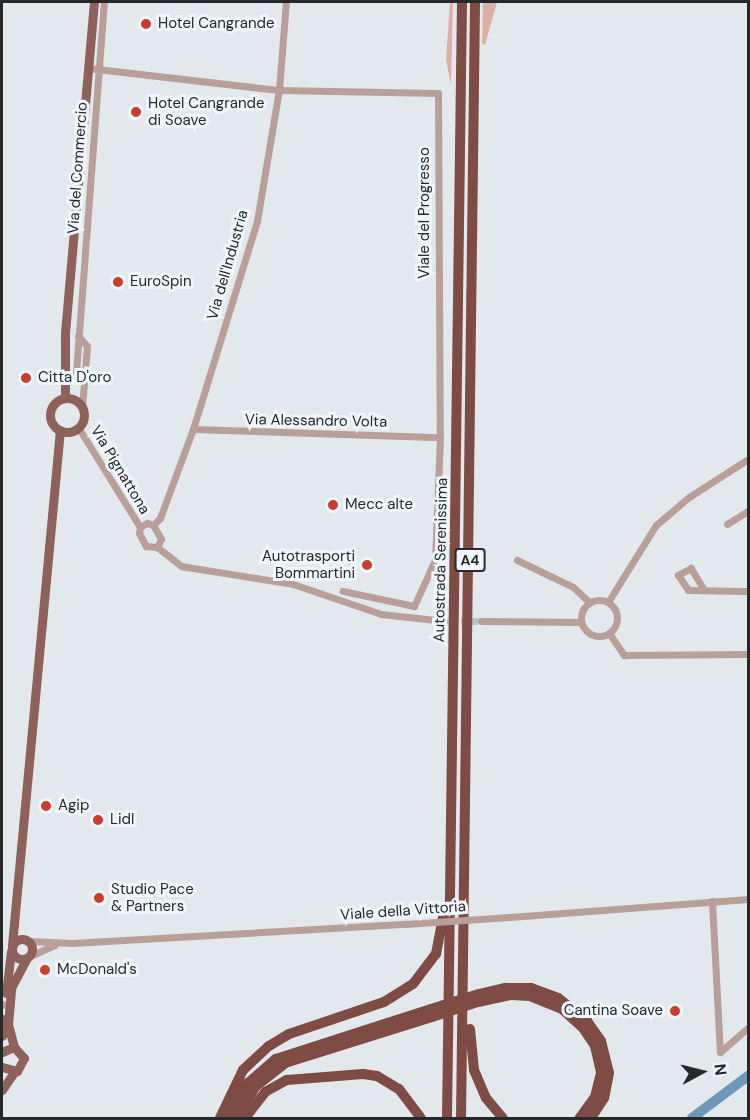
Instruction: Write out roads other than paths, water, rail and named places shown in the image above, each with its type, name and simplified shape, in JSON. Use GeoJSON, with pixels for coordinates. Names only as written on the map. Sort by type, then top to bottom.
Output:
{"type":"FeatureCollection","features":[{"type":"Feature","properties":{"kind":"highway","name":"Autostrada Serenissima"},"geometry":{"type":"LineString","coordinates":[[447,1119],[462,2]]}},
{"type":"Feature","properties":{"kind":"highway","name":"Autostrada Serenissima"},"geometry":{"type":"LineString","coordinates":[[461,1119],[475,2]]}},
{"type":"Feature","properties":{"kind":"highway"},"geometry":{"type":"LineString","coordinates":[[220,1119],[239,1077],[269,1046],[289,1034],[384,1002],[420,978],[440,945],[452,856]]}},
{"type":"Feature","properties":{"kind":"highway"},"geometry":{"type":"LineString","coordinates":[[463,981],[474,1070],[486,1098],[503,1119]]}},
{"type":"Feature","properties":{"kind":"highway"},"geometry":{"type":"LineString","coordinates":[[229,1119],[248,1083],[276,1059],[432,1013],[506,988],[531,988],[558,998],[587,1020],[601,1041],[609,1073],[604,1098],[591,1119]]}},
{"type":"Feature","properties":{"kind":"highway"},"geometry":{"type":"LineString","coordinates":[[479,998],[530,996],[562,1009],[583,1028],[595,1046],[601,1073],[595,1097],[580,1119]]}},
{"type":"Feature","properties":{"kind":"highway"},"geometry":{"type":"LineString","coordinates":[[236,1119],[256,1086],[285,1064],[432,1013]]}},
{"type":"Feature","properties":{"kind":"highway"},"geometry":{"type":"LineString","coordinates":[[244,1119],[265,1092],[287,1080],[363,1074],[377,1076],[399,1089],[421,1119]]}},
{"type":"Feature","properties":{"kind":"main road"},"geometry":{"type":"LineString","coordinates":[[65,398],[65,333],[94,2]]}},
{"type":"Feature","properties":{"kind":"main road"},"geometry":{"type":"LineString","coordinates":[[65,398],[75,400],[82,408],[84,416],[78,427],[60,430],[51,422],[50,410],[65,398]]}},
{"type":"Feature","properties":{"kind":"main road"},"geometry":{"type":"LineString","coordinates":[[2,1036],[3,1005],[12,948],[60,430]]}},
{"type":"Feature","properties":{"kind":"main road"},"geometry":{"type":"LineString","coordinates":[[2,1090],[14,1072],[23,1065],[24,1058],[14,1047],[8,1025],[11,988],[28,957],[27,940],[15,913]]}},
{"type":"Feature","properties":{"kind":"main road"},"geometry":{"type":"LineString","coordinates":[[12,948],[27,940]]}},
{"type":"Feature","properties":{"kind":"main road"},"geometry":{"type":"LineString","coordinates":[[12,948],[16,958],[28,957]]}},
{"type":"Feature","properties":{"kind":"main road"},"geometry":{"type":"LineString","coordinates":[[2,1052],[14,1047]]}},
{"type":"Feature","properties":{"kind":"main road"},"geometry":{"type":"LineString","coordinates":[[2,1067],[14,1072]]}},
{"type":"Feature","properties":{"kind":"street","name":"Via del Commercio"},"geometry":{"type":"LineString","coordinates":[[82,408],[85,378],[76,372],[104,2]]}},
{"type":"Feature","properties":{"kind":"street","name":"Via dell'Industria"},"geometry":{"type":"LineString","coordinates":[[153,525],[160,518],[193,429],[257,221],[279,90],[286,2]]}},
{"type":"Feature","properties":{"kind":"street","name":"Viale del Progresso"},"geometry":{"type":"LineString","coordinates":[[88,68],[279,90],[438,93],[440,437],[435,560],[414,606],[343,591]]}},
{"type":"Feature","properties":{"kind":"street","name":"Via Pignattona"},"geometry":{"type":"LineString","coordinates":[[78,427],[140,527]]}},
{"type":"Feature","properties":{"kind":"street","name":"Via Alessandro Volta"},"geometry":{"type":"LineString","coordinates":[[193,429],[440,437]]}},
{"type":"Feature","properties":{"kind":"street"},"geometry":{"type":"LineString","coordinates":[[608,602],[656,525],[705,485],[748,459]]}},
{"type":"Feature","properties":{"kind":"street"},"geometry":{"type":"LineString","coordinates":[[727,524],[748,512]]}},
{"type":"Feature","properties":{"kind":"street"},"geometry":{"type":"LineString","coordinates":[[157,547],[161,539],[153,525],[147,523],[140,527],[138,533],[146,546],[157,547],[181,566],[293,584],[381,614],[445,621]]}},
{"type":"Feature","properties":{"kind":"street"},"geometry":{"type":"LineString","coordinates":[[517,560],[573,587],[589,602],[608,602]]}},
{"type":"Feature","properties":{"kind":"street"},"geometry":{"type":"LineString","coordinates":[[704,590],[748,591]]}},
{"type":"Feature","properties":{"kind":"street"},"geometry":{"type":"LineString","coordinates":[[589,602],[582,610],[581,622],[592,635],[609,633]]}},
{"type":"Feature","properties":{"kind":"street"},"geometry":{"type":"LineString","coordinates":[[608,602],[617,617],[609,633]]}},
{"type":"Feature","properties":{"kind":"street"},"geometry":{"type":"LineString","coordinates":[[481,621],[581,622]]}},
{"type":"Feature","properties":{"kind":"street"},"geometry":{"type":"LineString","coordinates":[[609,633],[627,656],[748,654]]}},
{"type":"Feature","properties":{"kind":"street","name":"Viale della Vittoria"},"geometry":{"type":"LineString","coordinates":[[27,940],[58,944],[406,924],[748,899]]}},
{"type":"Feature","properties":{"kind":"street"},"geometry":{"type":"LineString","coordinates":[[712,901],[720,1052],[748,1028]]}},
{"type":"Feature","properties":{"kind":"street","name":"Viale della Vittoria"},"geometry":{"type":"LineString","coordinates":[[28,957],[58,944]]}},
{"type":"Feature","properties":{"kind":"waterway"},"geometry":{"type":"LineString","coordinates":[[692,1118],[748,1076]]}},
{"type":"Feature","properties":{"kind":"tunnel"},"geometry":{"type":"LineString","coordinates":[[450,621],[481,621]]}},
{"type":"Feature","properties":{"kind":"place","name":"Hotel Cangrande"},"geometry":{"type":"Point","coordinates":[146,24]}},
{"type":"Feature","properties":{"kind":"place","name":"Hotel Cangrande di Soave"},"geometry":{"type":"Point","coordinates":[136,112]}},
{"type":"Feature","properties":{"kind":"place","name":"EuroSpin"},"geometry":{"type":"Point","coordinates":[118,282]}},
{"type":"Feature","properties":{"kind":"place","name":"Citta D'oro"},"geometry":{"type":"Point","coordinates":[26,378]}},
{"type":"Feature","properties":{"kind":"place","name":"Mecc alte"},"geometry":{"type":"Point","coordinates":[333,505]}},
{"type":"Feature","properties":{"kind":"place","name":"Autotrasporti Bommartini"},"geometry":{"type":"Point","coordinates":[367,565]}},
{"type":"Feature","properties":{"kind":"place","name":"Agip"},"geometry":{"type":"Point","coordinates":[46,806]}},
{"type":"Feature","properties":{"kind":"place","name":"Lidl"},"geometry":{"type":"Point","coordinates":[98,820]}},
{"type":"Feature","properties":{"kind":"place","name":"Studio Pace & Partners"},"geometry":{"type":"Point","coordinates":[99,898]}},
{"type":"Feature","properties":{"kind":"place","name":"McDonald's"},"geometry":{"type":"Point","coordinates":[45,970]}},
{"type":"Feature","properties":{"kind":"place","name":"Cantina Soave"},"geometry":{"type":"Point","coordinates":[675,1011]}}]}
